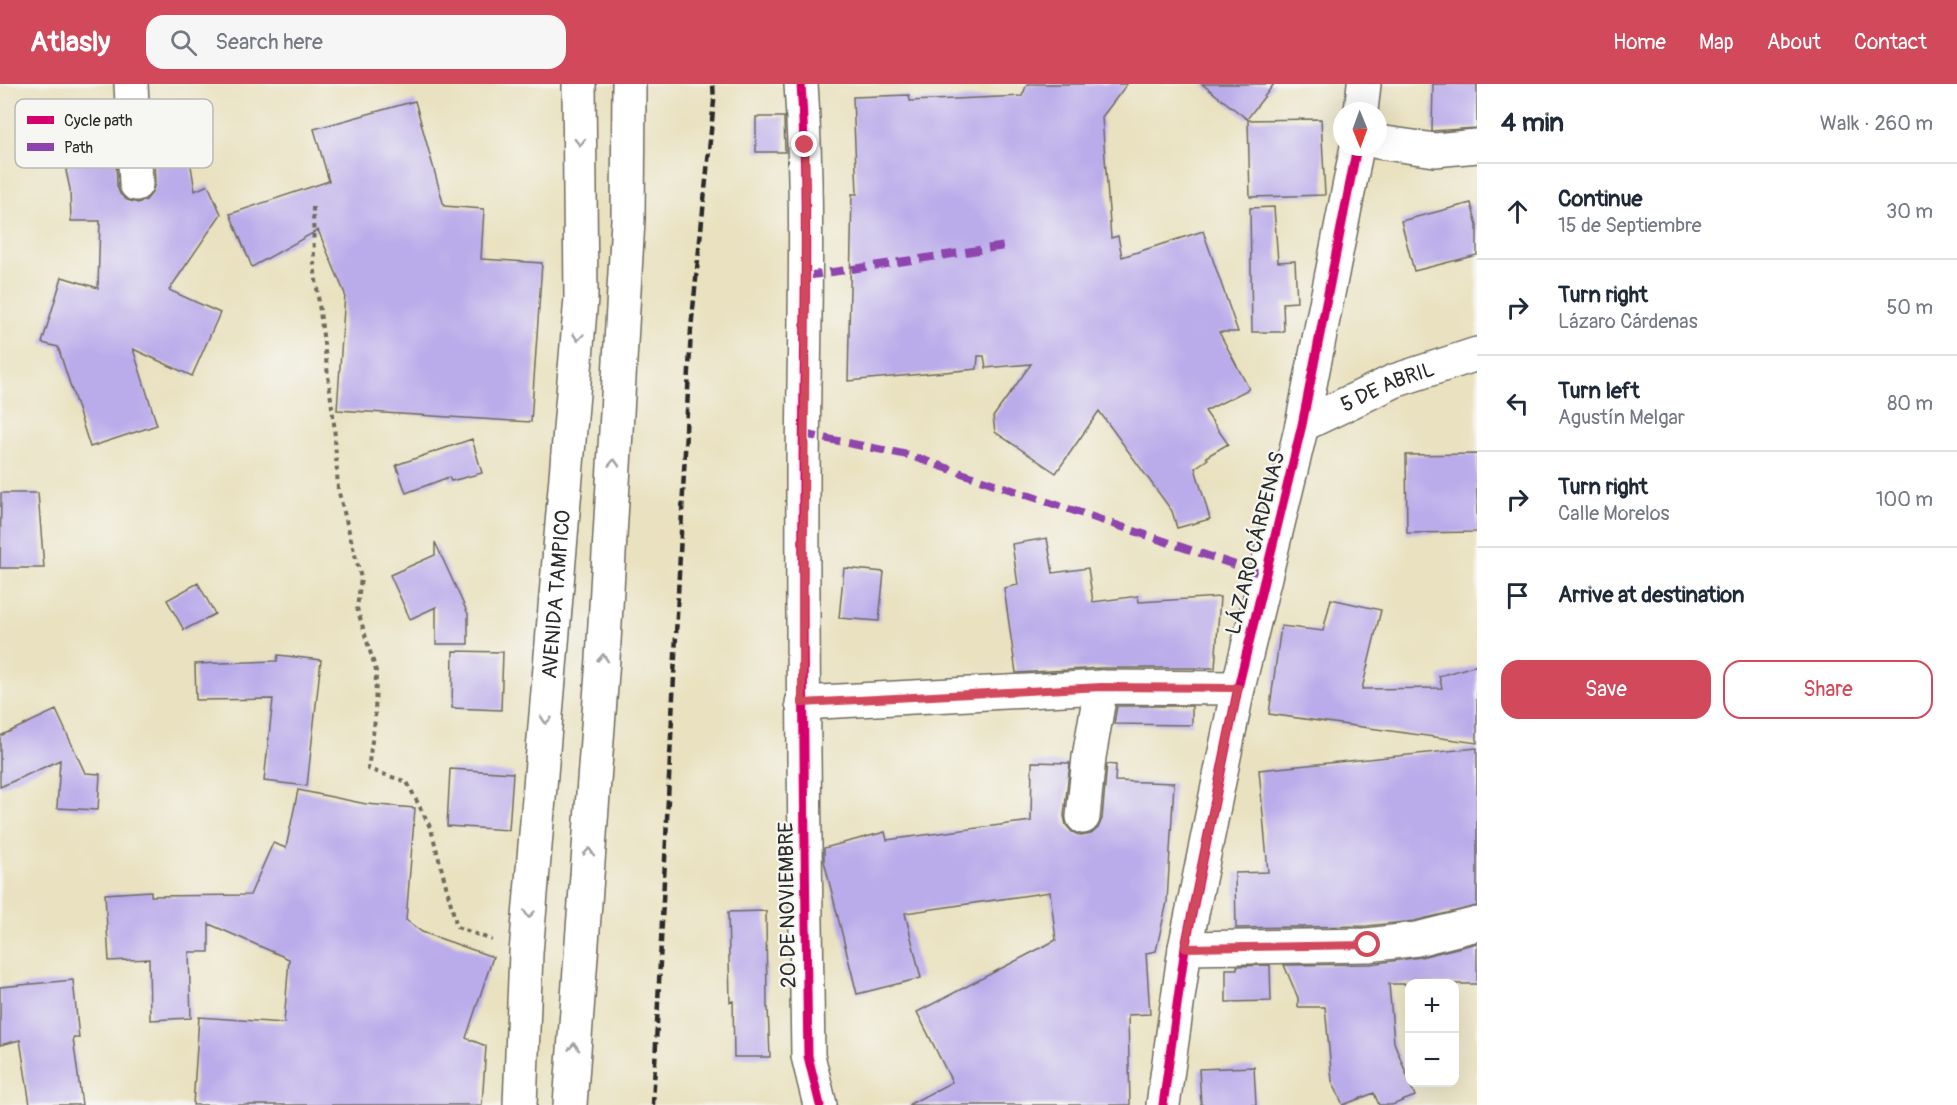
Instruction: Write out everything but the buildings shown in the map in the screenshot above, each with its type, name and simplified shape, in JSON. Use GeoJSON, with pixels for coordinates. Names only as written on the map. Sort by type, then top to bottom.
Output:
{"type":"FeatureCollection","features":[{"type":"Feature","properties":{"kind":"street"},"geometry":{"type":"LineString","coordinates":[[131,84],[132,99]]}},
{"type":"Feature","properties":{"kind":"street","name":"AVENIDA TAMPICO"},"geometry":{"type":"LineString","coordinates":[[520,1105],[526,953],[581,298],[579,84]]}},
{"type":"Feature","properties":{"kind":"street"},"geometry":{"type":"LineString","coordinates":[[570,1105],[604,648],[628,220],[629,84]]}},
{"type":"Feature","properties":{"kind":"street","name":"20 DE NOVIEMBRE"},"geometry":{"type":"LineString","coordinates":[[801,84],[805,145],[806,276],[802,703],[808,1056],[820,1105]]}},
{"type":"Feature","properties":{"kind":"street"},"geometry":{"type":"LineString","coordinates":[[1362,102],[1364,84]]}},
{"type":"Feature","properties":{"kind":"street"},"geometry":{"type":"LineString","coordinates":[[1387,143],[1435,150],[1477,146]]}},
{"type":"Feature","properties":{"kind":"street","name":"LÁZARO CÁRDENAS"},"geometry":{"type":"LineString","coordinates":[[1163,1105],[1185,948],[1238,688],[1302,425],[1355,156]]}},
{"type":"Feature","properties":{"kind":"street"},"geometry":{"type":"LineString","coordinates":[[135,168],[136,184]]}},
{"type":"Feature","properties":{"kind":"street","name":"5 DE ABRIL"},"geometry":{"type":"LineString","coordinates":[[1302,425],[1394,381],[1477,354]]}},
{"type":"Feature","properties":{"kind":"street"},"geometry":{"type":"LineString","coordinates":[[1083,817],[1089,757],[1101,687]]}},
{"type":"Feature","properties":{"kind":"street"},"geometry":{"type":"LineString","coordinates":[[802,703],[1101,687],[1238,688]]}},
{"type":"Feature","properties":{"kind":"street"},"geometry":{"type":"LineString","coordinates":[[1185,948],[1368,945],[1417,939],[1477,924]]}},
{"type":"Feature","properties":{"kind":"path"},"geometry":{"type":"LineString","coordinates":[[313,207],[314,264],[334,423],[338,489],[362,578],[357,608],[376,671],[375,720],[368,769],[407,782],[431,829],[457,927],[526,953]]}},
{"type":"Feature","properties":{"kind":"railway"},"geometry":{"type":"LineString","coordinates":[[653,1105],[691,329],[714,101],[713,84]]}},
{"type":"Feature","properties":{"kind":"marked path"},"geometry":{"type":"LineString","coordinates":[[806,276],[1005,246]]}},
{"type":"Feature","properties":{"kind":"marked path"},"geometry":{"type":"LineString","coordinates":[[803,434],[908,455],[1265,575]]}},
{"type":"Feature","properties":{"kind":"cycle path"},"geometry":{"type":"LineString","coordinates":[[801,84],[806,236],[803,631],[808,1056],[820,1105]]}},
{"type":"Feature","properties":{"kind":"cycle path"},"geometry":{"type":"LineString","coordinates":[[1163,1105],[1185,948],[1238,688],[1302,425],[1355,156]]}},
{"type":"Feature","properties":{"kind":"route"},"geometry":{"type":"LineString","coordinates":[[805,145],[802,703],[1101,687],[1238,688],[1185,948],[1368,945]]}}]}
